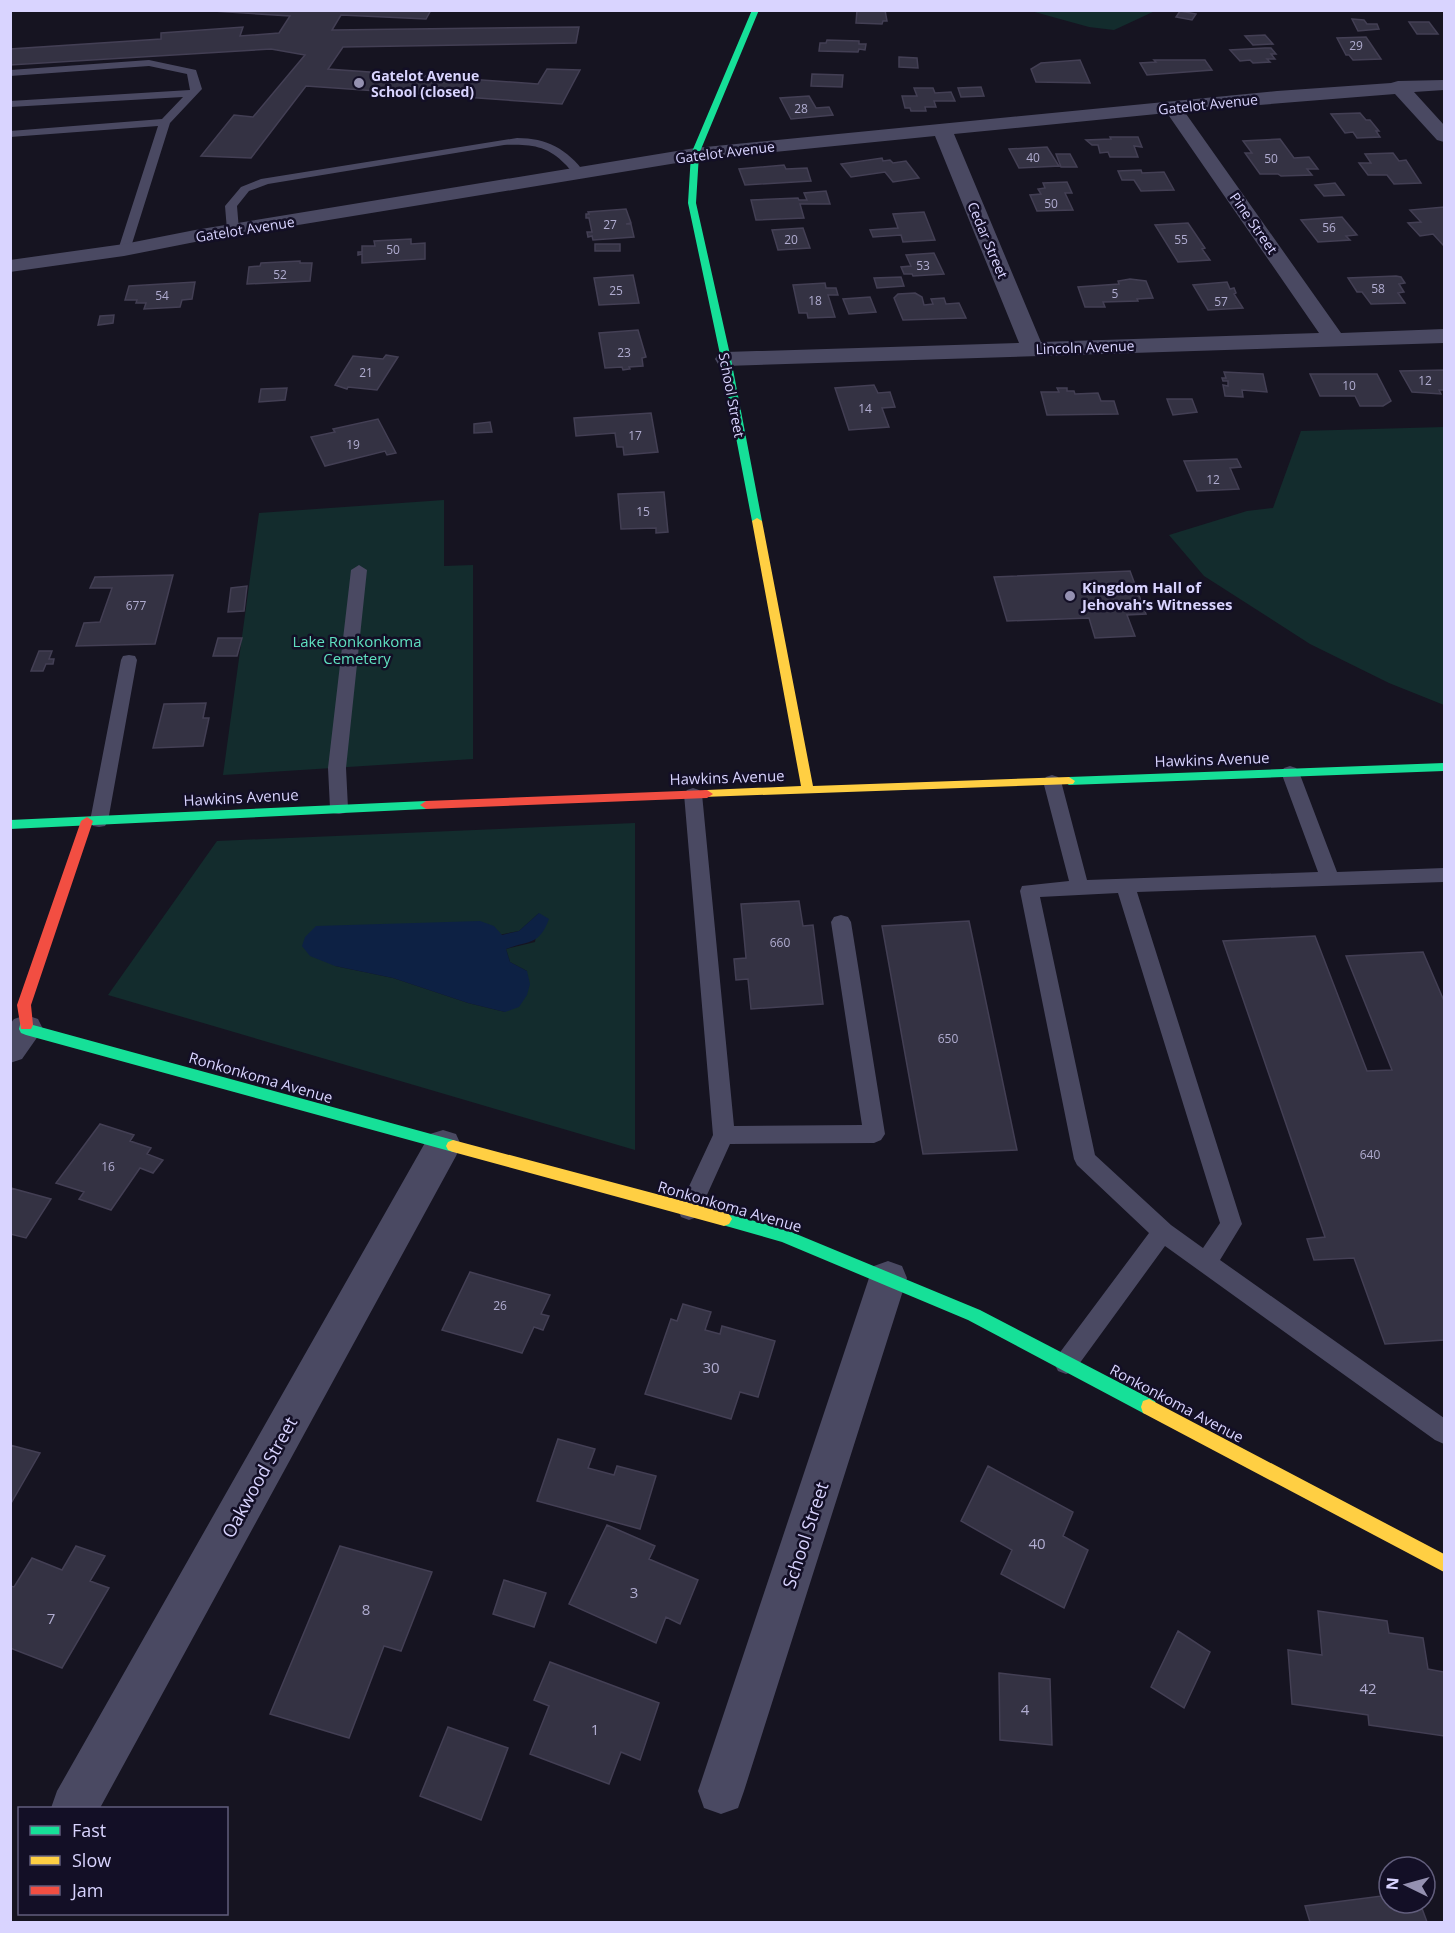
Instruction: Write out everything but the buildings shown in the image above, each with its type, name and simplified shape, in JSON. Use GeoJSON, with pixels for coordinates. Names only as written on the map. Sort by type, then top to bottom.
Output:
{"type":"FeatureCollection","features":[{"type":"Feature","properties":{"kind":"street","name":"School Street"},"geometry":{"type":"LineString","coordinates":[[756,10],[695,154],[692,203],[726,359],[808,790]]}},
{"type":"Feature","properties":{"kind":"street","name":"Gatelot Avenue"},"geometry":{"type":"LineString","coordinates":[[10,266],[124,250],[695,154],[1277,96],[1398,86],[1444,85]]}},
{"type":"Feature","properties":{"kind":"street"},"geometry":{"type":"LineString","coordinates":[[1398,86],[1444,136]]}},
{"type":"Feature","properties":{"kind":"street","name":"Pine Street"},"geometry":{"type":"LineString","coordinates":[[1173,108],[1334,339]]}},
{"type":"Feature","properties":{"kind":"street","name":"Cedar Street"},"geometry":{"type":"LineString","coordinates":[[943,130],[1033,349]]}},
{"type":"Feature","properties":{"kind":"street","name":"Lincoln Avenue"},"geometry":{"type":"LineString","coordinates":[[726,359],[1444,336]]}},
{"type":"Feature","properties":{"kind":"street","name":"Hawkins Avenue"},"geometry":{"type":"LineString","coordinates":[[10,825],[339,808],[1444,767]]}},
{"type":"Feature","properties":{"kind":"street","name":"Ronkonkoma Avenue"},"geometry":{"type":"LineString","coordinates":[[93,821],[24,1005],[16,1034],[784,1236],[974,1315],[1444,1563]]}},
{"type":"Feature","properties":{"kind":"street","name":"Oakwood Street"},"geometry":{"type":"LineString","coordinates":[[75,1807],[443,1145]]}},
{"type":"Feature","properties":{"kind":"street","name":"School Street"},"geometry":{"type":"LineString","coordinates":[[721,1791],[888,1278]]}},
{"type":"Feature","properties":{"kind":"lane"},"geometry":{"type":"LineString","coordinates":[[10,73],[149,63],[192,72],[197,89],[165,122],[124,250]]}},
{"type":"Feature","properties":{"kind":"lane"},"geometry":{"type":"LineString","coordinates":[[10,104],[193,93]]}},
{"type":"Feature","properties":{"kind":"lane"},"geometry":{"type":"LineString","coordinates":[[10,134],[165,122]]}},
{"type":"Feature","properties":{"kind":"lane"},"geometry":{"type":"LineString","coordinates":[[233,230],[231,206],[245,189],[276,179],[504,142],[532,140],[549,145],[571,163],[579,173]]}},
{"type":"Feature","properties":{"kind":"lane"},"geometry":{"type":"LineString","coordinates":[[339,808],[337,768],[359,570]]}},
{"type":"Feature","properties":{"kind":"lane"},"geometry":{"type":"LineString","coordinates":[[93,821],[129,660]]}},
{"type":"Feature","properties":{"kind":"lane"},"geometry":{"type":"LineString","coordinates":[[1290,772],[1330,879]]}},
{"type":"Feature","properties":{"kind":"lane"},"geometry":{"type":"LineString","coordinates":[[1052,781],[1080,886]]}},
{"type":"Feature","properties":{"kind":"lane"},"geometry":{"type":"LineString","coordinates":[[689,1210],[724,1135],[693,794]]}},
{"type":"Feature","properties":{"kind":"lane"},"geometry":{"type":"LineString","coordinates":[[1444,875],[1080,886],[1029,891],[1084,1159],[1163,1232],[1444,1432]]}},
{"type":"Feature","properties":{"kind":"lane"},"geometry":{"type":"LineString","coordinates":[[1125,885],[1232,1224],[1206,1263]]}},
{"type":"Feature","properties":{"kind":"lane"},"geometry":{"type":"LineString","coordinates":[[724,1135],[874,1134],[841,922]]}},
{"type":"Feature","properties":{"kind":"lane"},"geometry":{"type":"LineString","coordinates":[[1066,1363],[1163,1232]]}},
{"type":"Feature","properties":{"kind":"green space"},"geometry":{"type":"Polygon","coordinates":[[[1031,11],[1155,11],[1114,30],[1089,27],[1031,11]]]}},
{"type":"Feature","properties":{"kind":"green space"},"geometry":{"type":"Polygon","coordinates":[[[1444,427],[1444,705],[1389,683],[1310,644],[1204,576],[1169,535],[1247,511],[1273,508],[1301,431],[1444,427]]]}},
{"type":"Feature","properties":{"kind":"green space","name":"Lake Ronkonkoma Cemetery"},"geometry":{"type":"Polygon","coordinates":[[[444,500],[444,566],[473,565],[473,759],[223,775],[259,513],[444,500]]]}},
{"type":"Feature","properties":{"kind":"green space"},"geometry":{"type":"Polygon","coordinates":[[[635,823],[635,1150],[108,995],[217,841],[635,823]],[[539,913],[519,931],[335,966],[393,978],[468,1003],[505,1012],[527,971],[510,962],[506,949],[535,942],[539,913]]]}},
{"type":"Feature","properties":{"kind":"water"},"geometry":{"type":"Polygon","coordinates":[[[539,913],[549,919],[541,934],[532,941],[506,949],[510,962],[527,971],[530,984],[527,995],[519,1007],[505,1012],[468,1003],[393,978],[335,966],[310,956],[302,946],[305,937],[316,926],[480,921],[494,926],[502,935],[519,931],[539,913]]]}},
{"type":"Feature","properties":{"kind":"traffic: fast"},"geometry":{"type":"LineString","coordinates":[[756,10],[695,154],[692,203],[726,359],[757,521]]}},
{"type":"Feature","properties":{"kind":"traffic: fast"},"geometry":{"type":"LineString","coordinates":[[1069,781],[1444,767]]}},
{"type":"Feature","properties":{"kind":"traffic: fast"},"geometry":{"type":"LineString","coordinates":[[10,825],[426,805]]}},
{"type":"Feature","properties":{"kind":"traffic: fast"},"geometry":{"type":"LineString","coordinates":[[26,1025],[26,1029],[453,1146]]}},
{"type":"Feature","properties":{"kind":"traffic: fast"},"geometry":{"type":"LineString","coordinates":[[724,1219],[784,1236],[974,1315],[1149,1407]]}},
{"type":"Feature","properties":{"kind":"traffic: slow"},"geometry":{"type":"LineString","coordinates":[[757,521],[808,790]]}},
{"type":"Feature","properties":{"kind":"traffic: slow"},"geometry":{"type":"LineString","coordinates":[[707,794],[1069,781]]}},
{"type":"Feature","properties":{"kind":"traffic: slow"},"geometry":{"type":"LineString","coordinates":[[453,1146],[724,1219]]}},
{"type":"Feature","properties":{"kind":"traffic: slow"},"geometry":{"type":"LineString","coordinates":[[1149,1407],[1444,1563]]}},
{"type":"Feature","properties":{"kind":"traffic: jam"},"geometry":{"type":"LineString","coordinates":[[426,805],[707,794]]}},
{"type":"Feature","properties":{"kind":"traffic: jam"},"geometry":{"type":"LineString","coordinates":[[26,1025],[24,1005],[87,821]]}},
{"type":"Feature","properties":{"kind":"place","name":"Gatelot Avenue School (closed)"},"geometry":{"type":"Point","coordinates":[359,83]}},
{"type":"Feature","properties":{"kind":"place","name":"Kingdom Hall of Jehovah’s Witnesses"},"geometry":{"type":"Point","coordinates":[1070,596]}}]}
